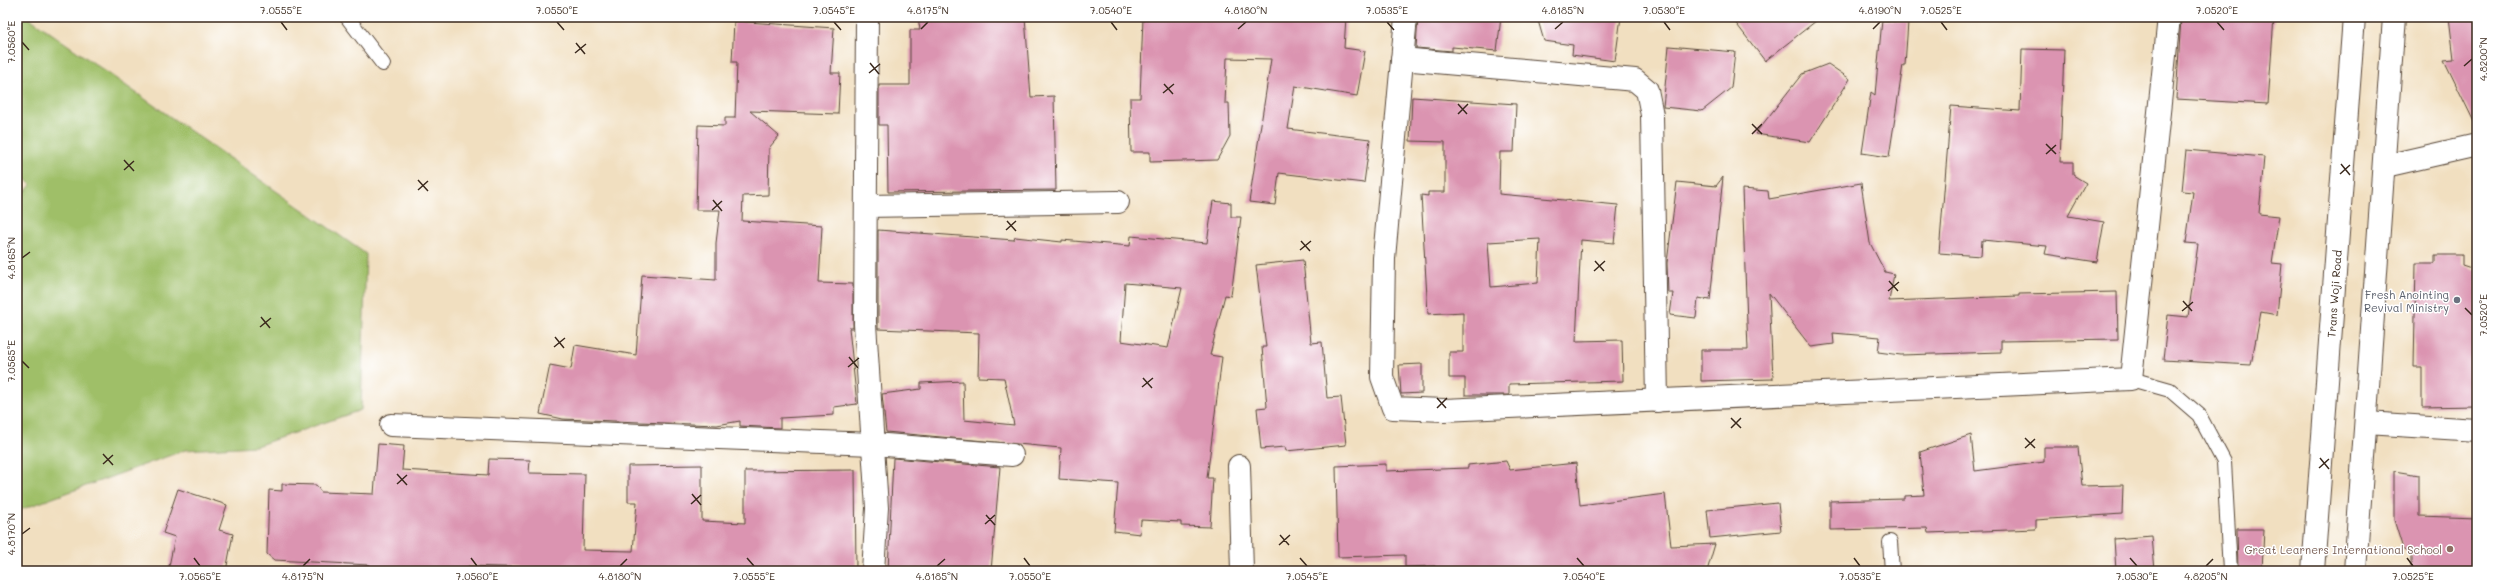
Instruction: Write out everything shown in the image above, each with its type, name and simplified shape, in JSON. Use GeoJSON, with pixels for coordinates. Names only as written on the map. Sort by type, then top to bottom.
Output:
{"type":"FeatureCollection","features":[{"type":"Feature","properties":{"kind":"street"},"geometry":{"type":"LineString","coordinates":[[867,17],[865,324],[877,508],[873,571]]}},
{"type":"Feature","properties":{"kind":"street"},"geometry":{"type":"LineString","coordinates":[[1406,17],[1384,266],[1382,377],[1393,408],[1444,410],[2131,380],[2169,17]]}},
{"type":"Feature","properties":{"kind":"street","name":"Trans Woji Road"},"geometry":{"type":"LineString","coordinates":[[2313,571],[2354,17]]}},
{"type":"Feature","properties":{"kind":"street"},"geometry":{"type":"LineString","coordinates":[[2355,571],[2385,166],[2394,17]]}},
{"type":"Feature","properties":{"kind":"street"},"geometry":{"type":"LineString","coordinates":[[1402,59],[1635,80],[1647,90],[1652,114],[1657,401]]}},
{"type":"Feature","properties":{"kind":"street"},"geometry":{"type":"LineString","coordinates":[[2385,166],[2477,145]]}},
{"type":"Feature","properties":{"kind":"street"},"geometry":{"type":"LineString","coordinates":[[866,206],[1118,202]]}},
{"type":"Feature","properties":{"kind":"street"},"geometry":{"type":"LineString","coordinates":[[2366,423],[2477,430]]}},
{"type":"Feature","properties":{"kind":"street"},"geometry":{"type":"LineString","coordinates":[[391,425],[873,444],[1012,455]]}},
{"type":"Feature","properties":{"kind":"street"},"geometry":{"type":"LineString","coordinates":[[1239,466],[1242,571]]}},
{"type":"Feature","properties":{"kind":"lane"},"geometry":{"type":"LineString","coordinates":[[347,17],[383,64]]}},
{"type":"Feature","properties":{"kind":"lane"},"geometry":{"type":"LineString","coordinates":[[2131,380],[2170,390],[2199,415],[2224,462],[2230,571]]}},
{"type":"Feature","properties":{"kind":"lane"},"geometry":{"type":"LineString","coordinates":[[1890,542],[1892,571]]}},
{"type":"Feature","properties":{"kind":"green space"},"geometry":{"type":"Polygon","coordinates":[[[17,17],[28,17],[366,254],[361,410],[256,446],[185,450],[17,511],[17,201],[31,185],[17,171],[17,17]]]}},
{"type":"Feature","properties":{"kind":"building"},"geometry":{"type":"Polygon","coordinates":[[[918,17],[1025,17],[1031,97],[1054,96],[1056,190],[888,192],[887,125],[879,125],[879,85],[910,85],[910,30],[920,30],[918,17]]]}},
{"type":"Feature","properties":{"kind":"building"},"geometry":{"type":"Polygon","coordinates":[[[1143,17],[1346,17],[1344,48],[1365,51],[1357,96],[1295,86],[1288,129],[1370,139],[1364,183],[1279,173],[1275,205],[1249,202],[1271,59],[1227,58],[1225,103],[1229,103],[1230,136],[1217,160],[1150,162],[1150,152],[1131,152],[1130,98],[1140,98],[1143,17]]]}},
{"type":"Feature","properties":{"kind":"building"},"geometry":{"type":"Polygon","coordinates":[[[1418,17],[1501,17],[1497,51],[1452,47],[1452,51],[1416,48],[1418,17]]]}},
{"type":"Feature","properties":{"kind":"building"},"geometry":{"type":"Polygon","coordinates":[[[1537,17],[1621,17],[1615,61],[1572,55],[1573,45],[1544,41],[1537,17]]]}},
{"type":"Feature","properties":{"kind":"building"},"geometry":{"type":"Polygon","coordinates":[[[1731,17],[1821,17],[1765,61],[1731,17]]]}},
{"type":"Feature","properties":{"kind":"building"},"geometry":{"type":"Polygon","coordinates":[[[2181,17],[2274,17],[2268,104],[2176,99],[2181,17]]]}},
{"type":"Feature","properties":{"kind":"building"},"geometry":{"type":"Polygon","coordinates":[[[2449,17],[2477,17],[2477,128],[2444,60],[2454,59],[2449,17]]]}},
{"type":"Feature","properties":{"kind":"building"},"geometry":{"type":"Polygon","coordinates":[[[1882,20],[1908,22],[1905,65],[1903,65],[1889,157],[1862,153],[1871,92],[1875,95],[1882,20]]]}},
{"type":"Feature","properties":{"kind":"building"},"geometry":{"type":"Polygon","coordinates":[[[734,21],[834,28],[831,73],[840,73],[838,114],[750,111],[779,136],[769,148],[768,195],[743,196],[742,221],[822,226],[819,283],[853,284],[853,328],[849,328],[857,404],[834,407],[834,415],[780,418],[780,428],[740,426],[740,421],[717,425],[563,419],[540,414],[550,365],[571,369],[575,345],[636,355],[642,275],[716,280],[716,243],[720,210],[696,210],[698,125],[725,126],[725,118],[735,118],[737,62],[732,62],[734,21]]]}},
{"type":"Feature","properties":{"kind":"building"},"geometry":{"type":"Polygon","coordinates":[[[1669,46],[1735,52],[1731,88],[1702,111],[1663,107],[1669,46]]]}},
{"type":"Feature","properties":{"kind":"building"},"geometry":{"type":"Polygon","coordinates":[[[2022,49],[2064,50],[2060,162],[2073,162],[2073,175],[2086,183],[2068,216],[2104,222],[2097,262],[2045,254],[2047,246],[1982,240],[1981,256],[1939,253],[1951,106],[2020,111],[2022,49]]]}},
{"type":"Feature","properties":{"kind":"building"},"geometry":{"type":"Polygon","coordinates":[[[1828,64],[1850,79],[1810,142],[1755,134],[1802,74],[1828,64]]]}},
{"type":"Feature","properties":{"kind":"building"},"geometry":{"type":"Polygon","coordinates":[[[1412,97],[1516,104],[1514,152],[1500,152],[1499,194],[1618,205],[1614,243],[1581,240],[1576,341],[1622,340],[1623,381],[1509,384],[1509,395],[1465,395],[1465,378],[1449,378],[1449,352],[1463,352],[1463,312],[1428,314],[1421,195],[1428,196],[1428,192],[1445,192],[1445,142],[1410,141],[1412,97]],[[1540,239],[1488,242],[1491,287],[1538,283],[1540,239]]]}},
{"type":"Feature","properties":{"kind":"building"},"geometry":{"type":"Polygon","coordinates":[[[2186,150],[2264,157],[2259,214],[2279,216],[2272,263],[2282,264],[2277,315],[2261,312],[2251,365],[2163,360],[2168,315],[2188,317],[2198,244],[2186,243],[2193,192],[2182,191],[2186,150]]]}},
{"type":"Feature","properties":{"kind":"building"},"geometry":{"type":"Polygon","coordinates":[[[1723,177],[1710,300],[1698,298],[1696,318],[1670,315],[1673,293],[1668,293],[1667,263],[1677,182],[1716,186],[1723,177]]]}},
{"type":"Feature","properties":{"kind":"building"},"geometry":{"type":"Polygon","coordinates":[[[1861,183],[1870,243],[1885,272],[1894,274],[1889,301],[2019,296],[2019,294],[2117,292],[2118,339],[2001,341],[2001,352],[1901,355],[1878,352],[1880,337],[1833,333],[1834,344],[1811,347],[1769,293],[1773,379],[1701,381],[1701,350],[1748,350],[1742,189],[1768,191],[1769,199],[1861,183]]]}},
{"type":"Feature","properties":{"kind":"building"},"geometry":{"type":"Polygon","coordinates":[[[1213,201],[1231,203],[1231,217],[1241,217],[1231,296],[1225,295],[1210,355],[1222,357],[1207,478],[1213,478],[1210,527],[1181,526],[1181,522],[1141,520],[1140,534],[1114,531],[1118,483],[1059,479],[1061,448],[886,432],[882,394],[921,389],[921,383],[963,381],[964,420],[1014,425],[1004,378],[978,377],[979,333],[878,329],[878,230],[1014,240],[1015,237],[1062,242],[1062,240],[1130,246],[1131,236],[1207,243],[1213,201]],[[1125,283],[1121,341],[1168,348],[1182,288],[1125,283]]]}},
{"type":"Feature","properties":{"kind":"building"},"geometry":{"type":"Polygon","coordinates":[[[2435,255],[2462,255],[2462,265],[2477,270],[2475,406],[2422,407],[2422,367],[2414,367],[2416,263],[2435,263],[2435,255]]]}},
{"type":"Feature","properties":{"kind":"building"},"geometry":{"type":"Polygon","coordinates":[[[1303,260],[1311,343],[1322,342],[1327,398],[1341,397],[1346,445],[1286,451],[1285,447],[1261,449],[1257,408],[1267,407],[1262,347],[1266,347],[1256,265],[1303,260]]]}},
{"type":"Feature","properties":{"kind":"building"},"geometry":{"type":"Polygon","coordinates":[[[1422,364],[1422,393],[1401,394],[1399,365],[1422,364]]]}},
{"type":"Feature","properties":{"kind":"building"},"geometry":{"type":"Polygon","coordinates":[[[1971,435],[1975,471],[2044,462],[2044,447],[2078,447],[2082,486],[2123,485],[2122,514],[2036,520],[2036,529],[1928,533],[1927,528],[1830,530],[1830,501],[1904,499],[1904,496],[1924,495],[1920,452],[1971,435]]]}},
{"type":"Feature","properties":{"kind":"building"},"geometry":{"type":"Polygon","coordinates":[[[378,444],[404,446],[402,470],[488,475],[489,459],[530,460],[529,473],[585,474],[583,550],[633,551],[637,502],[628,502],[628,466],[702,465],[702,521],[745,523],[745,471],[855,470],[856,571],[648,571],[611,569],[611,571],[536,571],[536,568],[468,566],[468,571],[368,571],[369,565],[274,560],[267,554],[269,490],[282,491],[282,484],[316,485],[321,492],[374,494],[378,444]]]}},
{"type":"Feature","properties":{"kind":"building"},"geometry":{"type":"Polygon","coordinates":[[[893,458],[1000,467],[991,571],[888,571],[893,458]]]}},
{"type":"Feature","properties":{"kind":"building"},"geometry":{"type":"Polygon","coordinates":[[[1506,461],[1510,470],[1576,463],[1580,505],[1665,494],[1671,546],[1715,544],[1707,571],[1436,571],[1435,566],[1405,567],[1405,555],[1338,557],[1336,466],[1386,464],[1386,471],[1468,468],[1468,465],[1506,461]]]}},
{"type":"Feature","properties":{"kind":"building"},"geometry":{"type":"Polygon","coordinates":[[[2394,471],[2419,475],[2419,516],[2477,518],[2477,571],[2411,571],[2411,553],[2403,549],[2394,520],[2394,471]]]}},
{"type":"Feature","properties":{"kind":"building"},"geometry":{"type":"Polygon","coordinates":[[[178,489],[227,505],[219,530],[233,534],[226,571],[168,571],[175,537],[163,533],[178,489]]]}},
{"type":"Feature","properties":{"kind":"building"},"geometry":{"type":"Polygon","coordinates":[[[1778,503],[1781,531],[1710,538],[1707,510],[1778,503]]]}},
{"type":"Feature","properties":{"kind":"building"},"geometry":{"type":"Polygon","coordinates":[[[2237,529],[2264,529],[2262,571],[2238,571],[2237,529]]]}},
{"type":"Feature","properties":{"kind":"building"},"geometry":{"type":"Polygon","coordinates":[[[2152,536],[2155,571],[2116,571],[2114,539],[2152,536]]]}},
{"type":"Feature","properties":{"kind":"place","name":"Fresh Anointing Revival Ministry"},"geometry":{"type":"Point","coordinates":[2457,300]}},
{"type":"Feature","properties":{"kind":"place","name":"Great Learners International School"},"geometry":{"type":"Point","coordinates":[2450,549]}}]}
